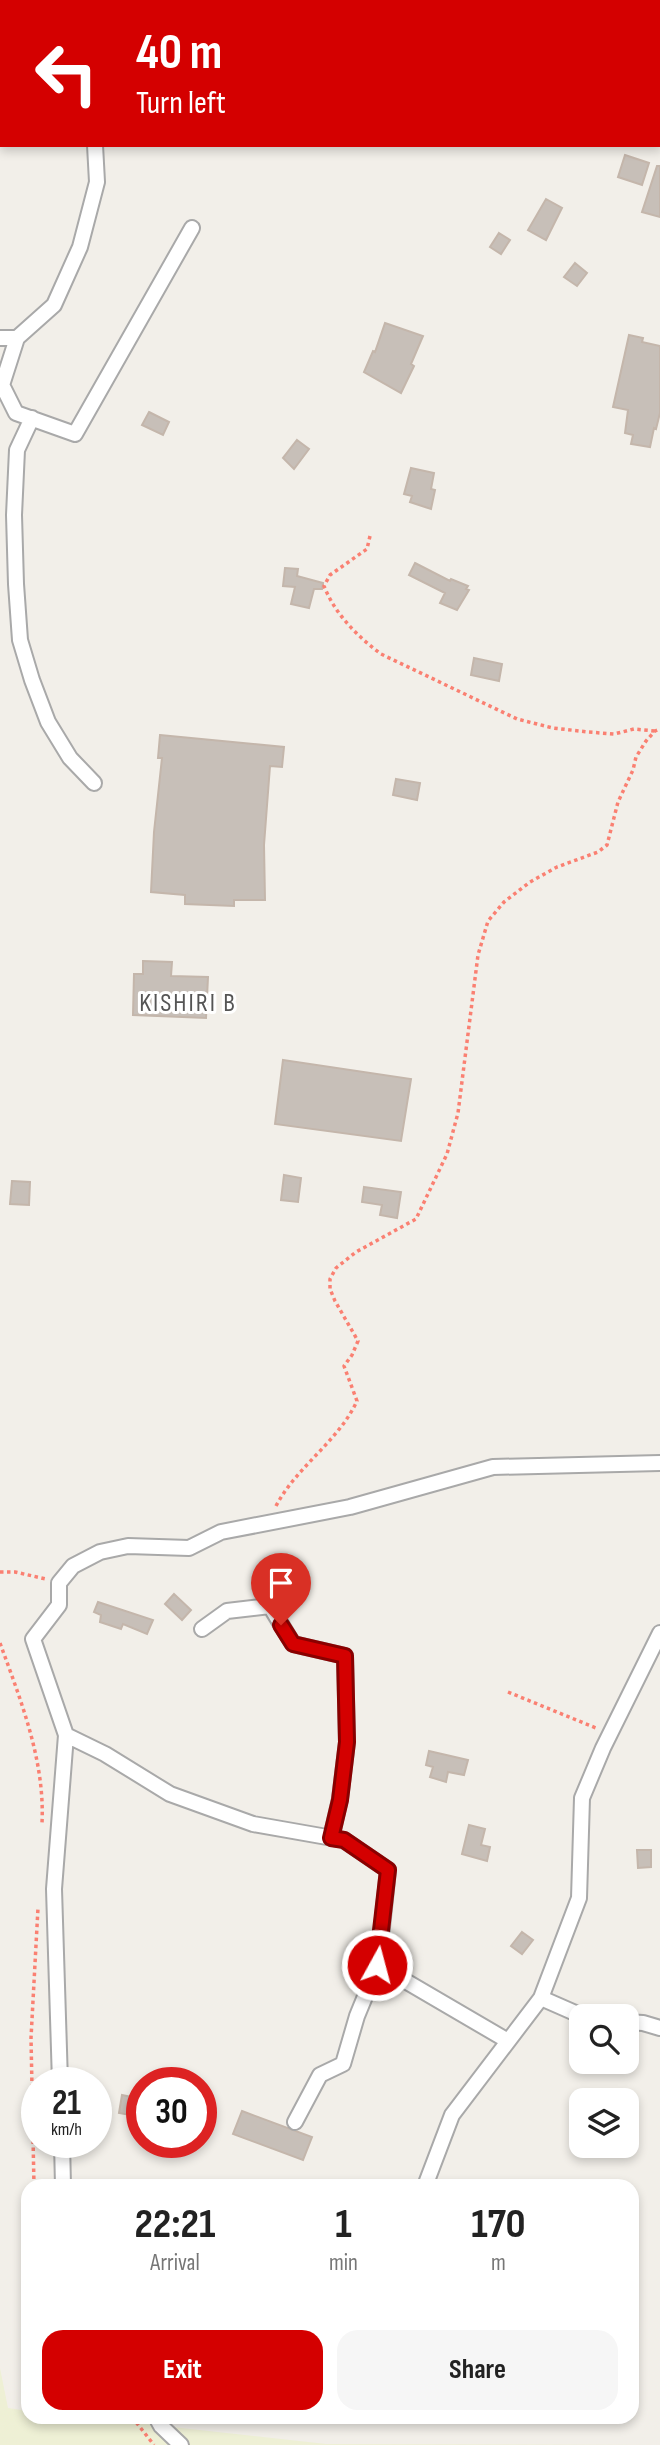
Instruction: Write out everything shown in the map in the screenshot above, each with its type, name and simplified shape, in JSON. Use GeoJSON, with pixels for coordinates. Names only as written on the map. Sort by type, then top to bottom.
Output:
{"type":"FeatureCollection","features":[{"type":"Feature","properties":{"kind":"street"},"geometry":{"type":"LineString","coordinates":[[95,147],[97,182],[80,247],[54,305],[17,338],[2,384],[16,413],[75,434],[192,228]]}},
{"type":"Feature","properties":{"kind":"street"},"geometry":{"type":"LineString","coordinates":[[0,338],[17,338]]}},
{"type":"Feature","properties":{"kind":"street"},"geometry":{"type":"LineString","coordinates":[[32,418],[17,450],[14,515],[20,640],[48,722],[70,758],[94,783]]}},
{"type":"Feature","properties":{"kind":"street"},"geometry":{"type":"LineString","coordinates":[[60,2067],[54,1889],[66,1735],[33,1639],[60,1605],[59,1583],[73,1566],[100,1552],[128,1546],[189,1548],[221,1532],[350,1507],[493,1467],[660,1463]]}},
{"type":"Feature","properties":{"kind":"street"},"geometry":{"type":"LineString","coordinates":[[202,1629],[227,1611],[270,1606],[293,1644],[345,1656],[347,1742],[340,1800],[331,1838]]}},
{"type":"Feature","properties":{"kind":"street"},"geometry":{"type":"LineString","coordinates":[[428,2179],[452,2115],[541,1998],[579,1898],[582,1798],[660,1633]]}},
{"type":"Feature","properties":{"kind":"street"},"geometry":{"type":"LineString","coordinates":[[66,1735],[105,1754],[170,1794],[253,1825],[344,1840],[388,1870],[377,1965],[357,2016],[343,2064],[320,2075],[295,2122]]}},
{"type":"Feature","properties":{"kind":"street"},"geometry":{"type":"LineString","coordinates":[[377,1965],[508,2041]]}},
{"type":"Feature","properties":{"kind":"street"},"geometry":{"type":"LineString","coordinates":[[541,1998],[569,2010]]}},
{"type":"Feature","properties":{"kind":"street"},"geometry":{"type":"LineString","coordinates":[[639,2023],[660,2028]]}},
{"type":"Feature","properties":{"kind":"street"},"geometry":{"type":"LineString","coordinates":[[62,2158],[63,2179]]}},
{"type":"Feature","properties":{"kind":"street"},"geometry":{"type":"LineString","coordinates":[[160,2424],[181,2445]]}},
{"type":"Feature","properties":{"kind":"path"},"geometry":{"type":"LineString","coordinates":[[370,536],[367,549],[330,575],[324,586],[331,604],[364,642],[382,654],[517,719],[553,728],[588,732],[614,734],[634,729],[658,730]]}},
{"type":"Feature","properties":{"kind":"path"},"geometry":{"type":"LineString","coordinates":[[268,1523],[286,1488],[349,1419],[358,1401],[344,1366],[358,1340],[335,1301],[330,1289],[330,1279],[336,1268],[356,1252],[416,1219],[447,1154],[458,1113],[478,955],[488,921],[504,902],[530,882],[557,867],[598,852],[607,845],[618,802],[633,769],[635,757],[658,730]]}},
{"type":"Feature","properties":{"kind":"path"},"geometry":{"type":"LineString","coordinates":[[0,1572],[15,1572],[59,1583]]}},
{"type":"Feature","properties":{"kind":"path"},"geometry":{"type":"LineString","coordinates":[[0,1643],[22,1703],[35,1751],[43,1804],[41,1832]]}},
{"type":"Feature","properties":{"kind":"path"},"geometry":{"type":"LineString","coordinates":[[509,1692],[610,1734]]}},
{"type":"Feature","properties":{"kind":"path"},"geometry":{"type":"LineString","coordinates":[[34,2179],[31,2038],[38,1901]]}},
{"type":"Feature","properties":{"kind":"path"},"geometry":{"type":"LineString","coordinates":[[138,2424],[154,2445]]}},
{"type":"Feature","properties":{"kind":"green space"},"geometry":{"type":"Polygon","coordinates":[[[0,2368],[8,2408],[21,2410],[21,2424],[145,2424],[326,2444],[660,2445],[0,2445],[0,2368]]]}},
{"type":"Feature","properties":{"kind":"building"},"geometry":{"type":"Polygon","coordinates":[[[625,155],[649,163],[642,185],[618,177],[625,155]]]}},
{"type":"Feature","properties":{"kind":"building"},"geometry":{"type":"Polygon","coordinates":[[[657,166],[660,166],[660,217],[642,212],[657,166]]]}},
{"type":"Feature","properties":{"kind":"building"},"geometry":{"type":"Polygon","coordinates":[[[546,199],[562,208],[546,240],[528,230],[546,199]]]}},
{"type":"Feature","properties":{"kind":"building"},"geometry":{"type":"Polygon","coordinates":[[[499,233],[510,240],[501,254],[490,247],[499,233]]]}},
{"type":"Feature","properties":{"kind":"building"},"geometry":{"type":"Polygon","coordinates":[[[575,263],[587,273],[577,286],[564,277],[575,263]]]}},
{"type":"Feature","properties":{"kind":"building"},"geometry":{"type":"Polygon","coordinates":[[[385,323],[423,336],[411,364],[414,366],[401,393],[364,372],[373,351],[375,352],[385,323]]]}},
{"type":"Feature","properties":{"kind":"building"},"geometry":{"type":"Polygon","coordinates":[[[629,335],[643,338],[642,342],[660,346],[660,413],[650,447],[631,444],[633,435],[625,433],[628,410],[613,407],[629,335]]]}},
{"type":"Feature","properties":{"kind":"building"},"geometry":{"type":"Polygon","coordinates":[[[149,412],[169,422],[163,435],[142,425],[149,412]]]}},
{"type":"Feature","properties":{"kind":"building"},"geometry":{"type":"Polygon","coordinates":[[[297,440],[309,449],[294,469],[283,458],[297,440]]]}},
{"type":"Feature","properties":{"kind":"building"},"geometry":{"type":"Polygon","coordinates":[[[411,468],[434,473],[431,489],[435,490],[431,509],[410,502],[412,496],[404,494],[411,468]]]}},
{"type":"Feature","properties":{"kind":"building"},"geometry":{"type":"Polygon","coordinates":[[[415,563],[450,581],[451,579],[468,586],[466,589],[469,590],[457,610],[440,603],[445,593],[409,575],[415,563]]]}},
{"type":"Feature","properties":{"kind":"building"},"geometry":{"type":"Polygon","coordinates":[[[285,568],[298,569],[297,576],[323,583],[322,589],[314,589],[309,608],[291,604],[295,587],[283,586],[285,568]]]}},
{"type":"Feature","properties":{"kind":"building"},"geometry":{"type":"Polygon","coordinates":[[[474,658],[502,664],[499,681],[471,675],[474,658]]]}},
{"type":"Feature","properties":{"kind":"building"},"geometry":{"type":"Polygon","coordinates":[[[160,735],[284,747],[282,767],[270,766],[264,845],[265,900],[234,900],[234,906],[185,904],[185,895],[151,892],[162,758],[158,758],[160,735]]]}},
{"type":"Feature","properties":{"kind":"building"},"geometry":{"type":"Polygon","coordinates":[[[396,779],[420,783],[417,800],[393,795],[396,779]]]}},
{"type":"Feature","properties":{"kind":"building"},"geometry":{"type":"Polygon","coordinates":[[[143,961],[172,962],[171,976],[208,977],[206,1018],[133,1015],[134,974],[143,974],[143,961]]]}},
{"type":"Feature","properties":{"kind":"building"},"geometry":{"type":"Polygon","coordinates":[[[283,1060],[411,1079],[401,1141],[275,1124],[283,1060]]]}},
{"type":"Feature","properties":{"kind":"building"},"geometry":{"type":"Polygon","coordinates":[[[284,1175],[301,1178],[298,1202],[281,1200],[284,1175]]]}},
{"type":"Feature","properties":{"kind":"building"},"geometry":{"type":"Polygon","coordinates":[[[12,1181],[30,1182],[29,1205],[10,1204],[12,1181]]]}},
{"type":"Feature","properties":{"kind":"building"},"geometry":{"type":"Polygon","coordinates":[[[364,1187],[401,1192],[397,1218],[380,1215],[382,1205],[362,1202],[364,1187]]]}},
{"type":"Feature","properties":{"kind":"building"},"geometry":{"type":"Polygon","coordinates":[[[174,1594],[191,1610],[182,1620],[165,1604],[174,1594]]]}},
{"type":"Feature","properties":{"kind":"building"},"geometry":{"type":"Polygon","coordinates":[[[98,1602],[153,1620],[147,1634],[123,1624],[121,1629],[100,1622],[101,1615],[94,1612],[98,1602]]]}},
{"type":"Feature","properties":{"kind":"building"},"geometry":{"type":"Polygon","coordinates":[[[429,1751],[468,1760],[464,1775],[448,1772],[446,1782],[430,1777],[433,1767],[426,1765],[429,1751]]]}},
{"type":"Feature","properties":{"kind":"building"},"geometry":{"type":"Polygon","coordinates":[[[469,1825],[485,1829],[481,1845],[490,1847],[487,1861],[462,1854],[469,1825]]]}},
{"type":"Feature","properties":{"kind":"building"},"geometry":{"type":"Polygon","coordinates":[[[637,1850],[651,1850],[651,1867],[638,1868],[637,1850]]]}},
{"type":"Feature","properties":{"kind":"building"},"geometry":{"type":"Polygon","coordinates":[[[522,1932],[533,1940],[522,1954],[511,1946],[522,1932]]]}},
{"type":"Feature","properties":{"kind":"building"},"geometry":{"type":"Polygon","coordinates":[[[122,2095],[126,2096],[126,2114],[119,2113],[122,2095]]]}},
{"type":"Feature","properties":{"kind":"building"},"geometry":{"type":"Polygon","coordinates":[[[242,2111],[312,2137],[303,2160],[233,2134],[242,2111]]]}},
{"type":"Feature","properties":{"kind":"district","name":"KISHIRI B"},"geometry":{"type":"Point","coordinates":[188,1003]}},
{"type":"Feature","properties":{"kind":"route"},"geometry":{"type":"LineString","coordinates":[[281,1625],[293,1644],[345,1656],[347,1742],[340,1800],[331,1838],[344,1840],[388,1870],[377,1965]]}}]}
